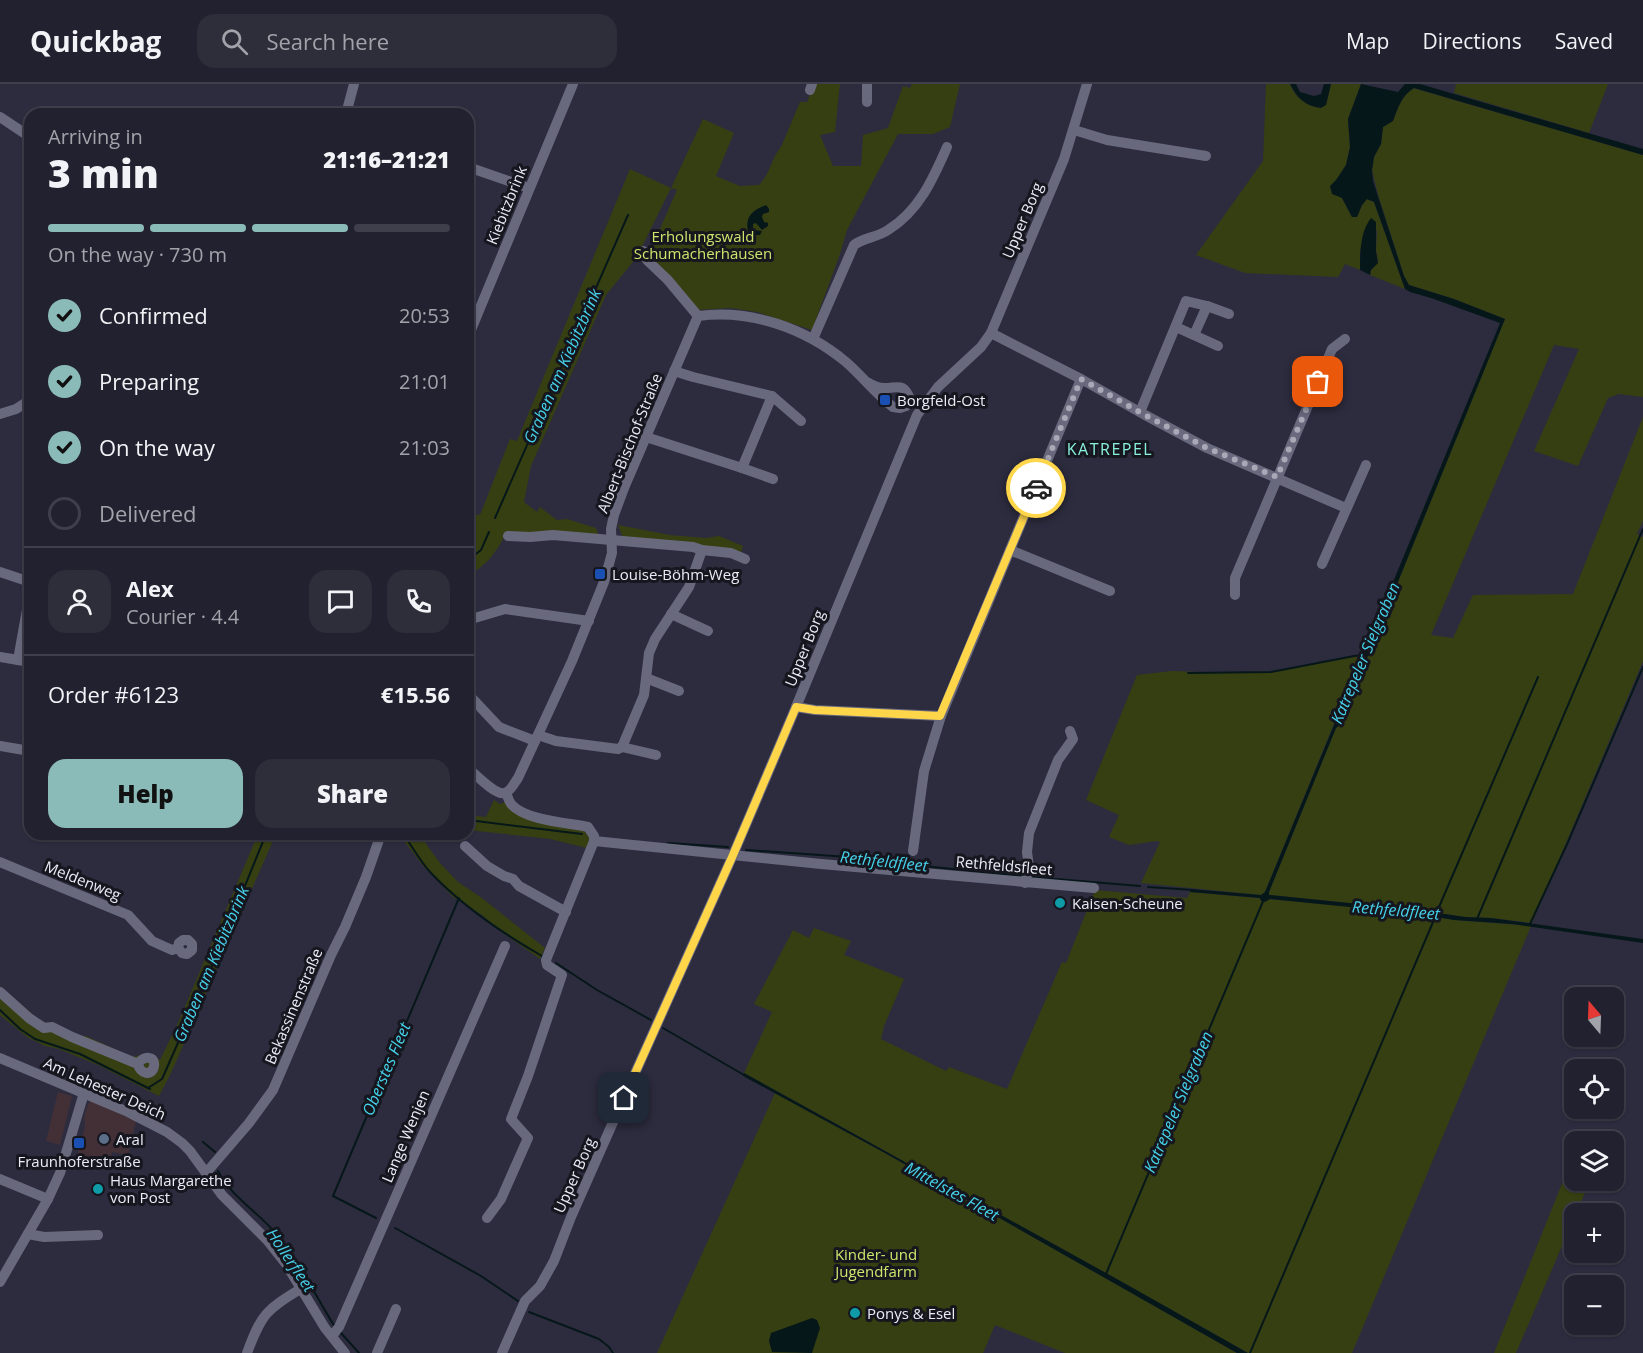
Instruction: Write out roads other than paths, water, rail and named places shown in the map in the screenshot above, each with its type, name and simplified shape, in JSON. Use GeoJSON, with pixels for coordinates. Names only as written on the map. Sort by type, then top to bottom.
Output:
{"type":"FeatureCollection","features":[{"type":"Feature","properties":{"kind":"street"},"geometry":{"type":"LineString","coordinates":[[348,108],[354,84]]}},
{"type":"Feature","properties":{"kind":"street","name":"Kiebitzbrink"},"geometry":{"type":"LineString","coordinates":[[474,322],[573,84]]}},
{"type":"Feature","properties":{"kind":"street"},"geometry":{"type":"LineString","coordinates":[[867,84],[867,102]]}},
{"type":"Feature","properties":{"kind":"street","name":"Upper Borg"},"geometry":{"type":"LineString","coordinates":[[502,1353],[525,1301],[540,1286],[554,1261],[571,1217],[733,855],[917,415],[938,387],[981,347],[991,333],[1064,159],[1088,84]]}},
{"type":"Feature","properties":{"kind":"street"},"geometry":{"type":"LineString","coordinates":[[0,117],[24,134]]}},
{"type":"Feature","properties":{"kind":"street"},"geometry":{"type":"LineString","coordinates":[[1074,130],[1107,140],[1206,156]]}},
{"type":"Feature","properties":{"kind":"street"},"geometry":{"type":"LineString","coordinates":[[813,339],[854,245],[892,228],[912,209],[924,196],[946,147]]}},
{"type":"Feature","properties":{"kind":"street"},"geometry":{"type":"LineString","coordinates":[[474,169],[529,188]]}},
{"type":"Feature","properties":{"kind":"street"},"geometry":{"type":"LineString","coordinates":[[643,251],[647,260],[667,279],[698,316],[721,314],[766,320],[788,327],[832,351],[893,407],[906,406],[910,399],[907,391],[899,386],[884,388],[867,382]]}},
{"type":"Feature","properties":{"kind":"street"},"geometry":{"type":"LineString","coordinates":[[1140,412],[1186,301],[1229,315]]}},
{"type":"Feature","properties":{"kind":"street"},"geometry":{"type":"LineString","coordinates":[[1194,335],[1207,306]]}},
{"type":"Feature","properties":{"kind":"street","name":"Albert-Bischof-Straße"},"geometry":{"type":"LineString","coordinates":[[508,791],[518,778],[589,621],[612,553],[611,529],[614,515],[698,316]]}},
{"type":"Feature","properties":{"kind":"street"},"geometry":{"type":"LineString","coordinates":[[1176,327],[1218,346]]}},
{"type":"Feature","properties":{"kind":"street"},"geometry":{"type":"LineString","coordinates":[[991,333],[1207,448],[1346,508]]}},
{"type":"Feature","properties":{"kind":"street"},"geometry":{"type":"LineString","coordinates":[[1235,595],[1235,578],[1332,349],[1345,339]]}},
{"type":"Feature","properties":{"kind":"street"},"geometry":{"type":"LineString","coordinates":[[674,371],[772,396],[801,421]]}},
{"type":"Feature","properties":{"kind":"street"},"geometry":{"type":"LineString","coordinates":[[913,851],[924,771],[940,716],[1081,379]]}},
{"type":"Feature","properties":{"kind":"street"},"geometry":{"type":"LineString","coordinates":[[742,468],[772,396]]}},
{"type":"Feature","properties":{"kind":"street"},"geometry":{"type":"LineString","coordinates":[[0,414],[16,410],[24,404]]}},
{"type":"Feature","properties":{"kind":"street"},"geometry":{"type":"LineString","coordinates":[[906,406],[917,415]]}},
{"type":"Feature","properties":{"kind":"street"},"geometry":{"type":"LineString","coordinates":[[646,437],[774,479]]}},
{"type":"Feature","properties":{"kind":"street"},"geometry":{"type":"LineString","coordinates":[[1322,564],[1366,465]]}},
{"type":"Feature","properties":{"kind":"street"},"geometry":{"type":"LineString","coordinates":[[508,536],[553,535],[611,540],[731,553],[745,559]]}},
{"type":"Feature","properties":{"kind":"street"},"geometry":{"type":"LineString","coordinates":[[622,747],[644,695],[650,653],[655,639],[689,587],[702,550]]}},
{"type":"Feature","properties":{"kind":"street"},"geometry":{"type":"LineString","coordinates":[[1010,550],[1110,591]]}},
{"type":"Feature","properties":{"kind":"street"},"geometry":{"type":"LineString","coordinates":[[0,572],[24,580]]}},
{"type":"Feature","properties":{"kind":"street"},"geometry":{"type":"LineString","coordinates":[[474,618],[505,609],[589,621]]}},
{"type":"Feature","properties":{"kind":"street"},"geometry":{"type":"LineString","coordinates":[[671,614],[708,631]]}},
{"type":"Feature","properties":{"kind":"street"},"geometry":{"type":"LineString","coordinates":[[18,660],[24,626]]}},
{"type":"Feature","properties":{"kind":"street"},"geometry":{"type":"LineString","coordinates":[[0,657],[24,662]]}},
{"type":"Feature","properties":{"kind":"street"},"geometry":{"type":"LineString","coordinates":[[646,678],[680,691]]}},
{"type":"Feature","properties":{"kind":"street"},"geometry":{"type":"LineString","coordinates":[[474,700],[500,727],[537,738],[618,749],[622,747],[656,755]]}},
{"type":"Feature","properties":{"kind":"street"},"geometry":{"type":"LineString","coordinates":[[796,707],[815,710],[940,716]]}},
{"type":"Feature","properties":{"kind":"street"},"geometry":{"type":"LineString","coordinates":[[1025,883],[1029,867],[1027,852],[1029,833],[1058,760],[1073,739],[1070,731]]}},
{"type":"Feature","properties":{"kind":"street"},"geometry":{"type":"LineString","coordinates":[[0,746],[24,750]]}},
{"type":"Feature","properties":{"kind":"street"},"geometry":{"type":"LineString","coordinates":[[474,773],[496,791],[501,793],[508,791],[511,804],[519,812],[541,819],[588,827],[594,837],[546,960],[547,965],[562,975],[511,1119],[528,1138],[501,1199],[487,1218]]}},
{"type":"Feature","properties":{"kind":"street","name":"Bekassinenstraße"},"geometry":{"type":"LineString","coordinates":[[206,1173],[249,1123],[273,1090],[366,878],[379,840]]}},
{"type":"Feature","properties":{"kind":"street","name":"Rethfeldsfleet"},"geometry":{"type":"LineString","coordinates":[[594,841],[1094,888]]}},
{"type":"Feature","properties":{"kind":"street"},"geometry":{"type":"LineString","coordinates":[[465,846],[487,866],[513,879],[519,886],[566,912]]}},
{"type":"Feature","properties":{"kind":"street","name":"Meldenweg"},"geometry":{"type":"LineString","coordinates":[[0,862],[128,915],[152,941],[172,950],[178,948]]}},
{"type":"Feature","properties":{"kind":"street","name":"Lange Wenjen"},"geometry":{"type":"LineString","coordinates":[[335,1331],[505,946]]}},
{"type":"Feature","properties":{"kind":"street"},"geometry":{"type":"LineString","coordinates":[[0,992],[28,1018],[44,1028],[52,1028],[138,1064]]}},
{"type":"Feature","properties":{"kind":"street","name":"Am Lehester Deich"},"geometry":{"type":"LineString","coordinates":[[0,1058],[128,1112],[167,1132],[182,1143],[222,1195],[267,1240],[286,1264],[335,1331],[345,1353]]}},
{"type":"Feature","properties":{"kind":"street"},"geometry":{"type":"LineString","coordinates":[[0,1282],[48,1199],[63,1164],[84,1093]]}},
{"type":"Feature","properties":{"kind":"street"},"geometry":{"type":"LineString","coordinates":[[0,1179],[48,1199]]}},
{"type":"Feature","properties":{"kind":"street"},"geometry":{"type":"LineString","coordinates":[[28,1234],[44,1237],[98,1235]]}},
{"type":"Feature","properties":{"kind":"street"},"geometry":{"type":"LineString","coordinates":[[247,1353],[262,1318],[271,1308],[302,1288]]}},
{"type":"Feature","properties":{"kind":"street"},"geometry":{"type":"LineString","coordinates":[[377,1353],[396,1309]]}},
{"type":"Feature","properties":{"kind":"water"},"geometry":{"type":"Polygon","coordinates":[[[1290,84],[1296,84],[1300,92],[1314,96],[1321,94],[1324,84],[1331,84],[1326,105],[1321,108],[1306,103],[1290,84]]]}},
{"type":"Feature","properties":{"kind":"water"},"geometry":{"type":"Polygon","coordinates":[[[1361,84],[1398,92],[1405,84],[1420,84],[1643,149],[1643,155],[1414,88],[1403,99],[1393,121],[1383,127],[1381,144],[1374,157],[1373,181],[1409,285],[1454,299],[1505,319],[1347,707],[1346,717],[1336,728],[1269,895],[1491,918],[1643,939],[1643,943],[1512,924],[1454,920],[1419,914],[1270,899],[1265,902],[1260,898],[1190,892],[1191,889],[1261,895],[1265,892],[1500,323],[1405,289],[1374,202],[1367,199],[1357,217],[1352,217],[1342,198],[1332,194],[1330,186],[1346,165],[1350,147],[1348,119],[1361,84]]]}},
{"type":"Feature","properties":{"kind":"water"},"geometry":{"type":"Polygon","coordinates":[[[766,205],[769,212],[763,214],[762,217],[768,226],[762,230],[756,223],[753,224],[753,230],[762,231],[760,235],[748,232],[751,215],[766,205]]]}},
{"type":"Feature","properties":{"kind":"water"},"geometry":{"type":"Polygon","coordinates":[[[1371,218],[1376,222],[1378,263],[1371,270],[1370,275],[1360,270],[1360,263],[1363,236],[1371,218]]]}},
{"type":"Feature","properties":{"kind":"water"},"geometry":{"type":"Polygon","coordinates":[[[744,1073],[1248,1353],[1237,1353],[885,1153],[743,1076],[744,1073]]]}},
{"type":"Feature","properties":{"kind":"water"},"geometry":{"type":"Polygon","coordinates":[[[812,1318],[817,1320],[820,1328],[812,1353],[772,1352],[769,1341],[771,1333],[812,1318]]]}},
{"type":"Feature","properties":{"kind":"waterway","name":"Graben am Kiebitzbrink"},"geometry":{"type":"LineString","coordinates":[[495,518],[628,215]]}},
{"type":"Feature","properties":{"kind":"waterway"},"geometry":{"type":"LineString","coordinates":[[1477,919],[1643,529]]}},
{"type":"Feature","properties":{"kind":"waterway","name":"Graben am Kiebitzbrink"},"geometry":{"type":"LineString","coordinates":[[474,555],[481,550],[489,532]]}},
{"type":"Feature","properties":{"kind":"waterway"},"geometry":{"type":"LineString","coordinates":[[1188,673],[1271,672],[1364,655]]}},
{"type":"Feature","properties":{"kind":"waterway"},"geometry":{"type":"LineString","coordinates":[[1530,924],[1643,667]]}},
{"type":"Feature","properties":{"kind":"waterway"},"geometry":{"type":"LineString","coordinates":[[1439,907],[1538,677]]}},
{"type":"Feature","properties":{"kind":"waterway","name":"Rethfeldfleet"},"geometry":{"type":"LineString","coordinates":[[474,821],[582,834]]}},
{"type":"Feature","properties":{"kind":"waterway","name":"Graben am Kiebitzbrink"},"geometry":{"type":"LineString","coordinates":[[148,1088],[162,1079],[221,945],[264,840]]}},
{"type":"Feature","properties":{"kind":"waterway","name":"Mittelstes Fleet"},"geometry":{"type":"LineString","coordinates":[[407,840],[426,868],[455,896],[497,928],[542,956]]}},
{"type":"Feature","properties":{"kind":"waterway","name":"Rethfeldfleet"},"geometry":{"type":"LineString","coordinates":[[668,843],[728,847]]}},
{"type":"Feature","properties":{"kind":"waterway","name":"Rethfeldfleet"},"geometry":{"type":"LineString","coordinates":[[746,850],[863,858],[1023,876]]}},
{"type":"Feature","properties":{"kind":"waterway","name":"Rethfeldfleet"},"geometry":{"type":"LineString","coordinates":[[1032,877],[1140,886]]}},
{"type":"Feature","properties":{"kind":"waterway","name":"Rethfeldfleet"},"geometry":{"type":"LineString","coordinates":[[1148,887],[1193,890]]}},
{"type":"Feature","properties":{"kind":"waterway","name":"Oberstes Fleet"},"geometry":{"type":"LineString","coordinates":[[376,1218],[333,1196],[459,898]]}},
{"type":"Feature","properties":{"kind":"waterway","name":"Katrepeler Sielgraben"},"geometry":{"type":"LineString","coordinates":[[1106,1274],[1264,899]]}},
{"type":"Feature","properties":{"kind":"waterway"},"geometry":{"type":"LineString","coordinates":[[1250,1353],[1436,915]]}},
{"type":"Feature","properties":{"kind":"waterway","name":"Mittelstes Fleet"},"geometry":{"type":"LineString","coordinates":[[556,963],[597,990],[651,1020]]}},
{"type":"Feature","properties":{"kind":"waterway","name":"Hollerfleet"},"geometry":{"type":"LineString","coordinates":[[0,1010],[20,1029],[35,1039],[80,1054],[150,1089]]}},
{"type":"Feature","properties":{"kind":"waterway","name":"Mittelstes Fleet"},"geometry":{"type":"LineString","coordinates":[[663,1028],[744,1075]]}},
{"type":"Feature","properties":{"kind":"waterway","name":"Hollerfleet"},"geometry":{"type":"LineString","coordinates":[[203,1142],[215,1152]]}},
{"type":"Feature","properties":{"kind":"waterway","name":"Hollerfleet"},"geometry":{"type":"LineString","coordinates":[[218,1171],[238,1197],[278,1236],[301,1269],[335,1327]]}},
{"type":"Feature","properties":{"kind":"waterway","name":"Oberstes Fleet"},"geometry":{"type":"LineString","coordinates":[[395,1228],[481,1276],[518,1301]]}},
{"type":"Feature","properties":{"kind":"waterway","name":"Oberstes Fleet"},"geometry":{"type":"LineString","coordinates":[[529,1312],[599,1339],[613,1353]]}},
{"type":"Feature","properties":{"kind":"waterway","name":"Hollerfleet"},"geometry":{"type":"LineString","coordinates":[[341,1333],[359,1353]]}},
{"type":"Feature","properties":{"kind":"place","name":"Borgfeld-Ost"},"geometry":{"type":"Point","coordinates":[885,400]}},
{"type":"Feature","properties":{"kind":"place","name":"Louise-Böhm-Weg"},"geometry":{"type":"Point","coordinates":[600,574]}},
{"type":"Feature","properties":{"kind":"place","name":"Kaisen-Scheune"},"geometry":{"type":"Point","coordinates":[1060,903]}},
{"type":"Feature","properties":{"kind":"place","name":"Aral"},"geometry":{"type":"Point","coordinates":[104,1139]}},
{"type":"Feature","properties":{"kind":"place","name":"Fraunhoferstraße"},"geometry":{"type":"Point","coordinates":[79,1143]}},
{"type":"Feature","properties":{"kind":"place","name":"Haus Margarethe von Post"},"geometry":{"type":"Point","coordinates":[98,1189]}},
{"type":"Feature","properties":{"kind":"place","name":"Ponys & Esel"},"geometry":{"type":"Point","coordinates":[855,1313]}},
{"type":"Feature","properties":{"kind":"district","name":"KATREPEL"},"geometry":{"type":"Point","coordinates":[1110,449]}},
{"type":"Feature","properties":{"kind":"park label","name":"Erholungswald Schumacherhausen"},"geometry":{"type":"Point","coordinates":[703,244]}},
{"type":"Feature","properties":{"kind":"park label","name":"Kinder- und Jugendfarm"},"geometry":{"type":"Point","coordinates":[876,1262]}}]}
